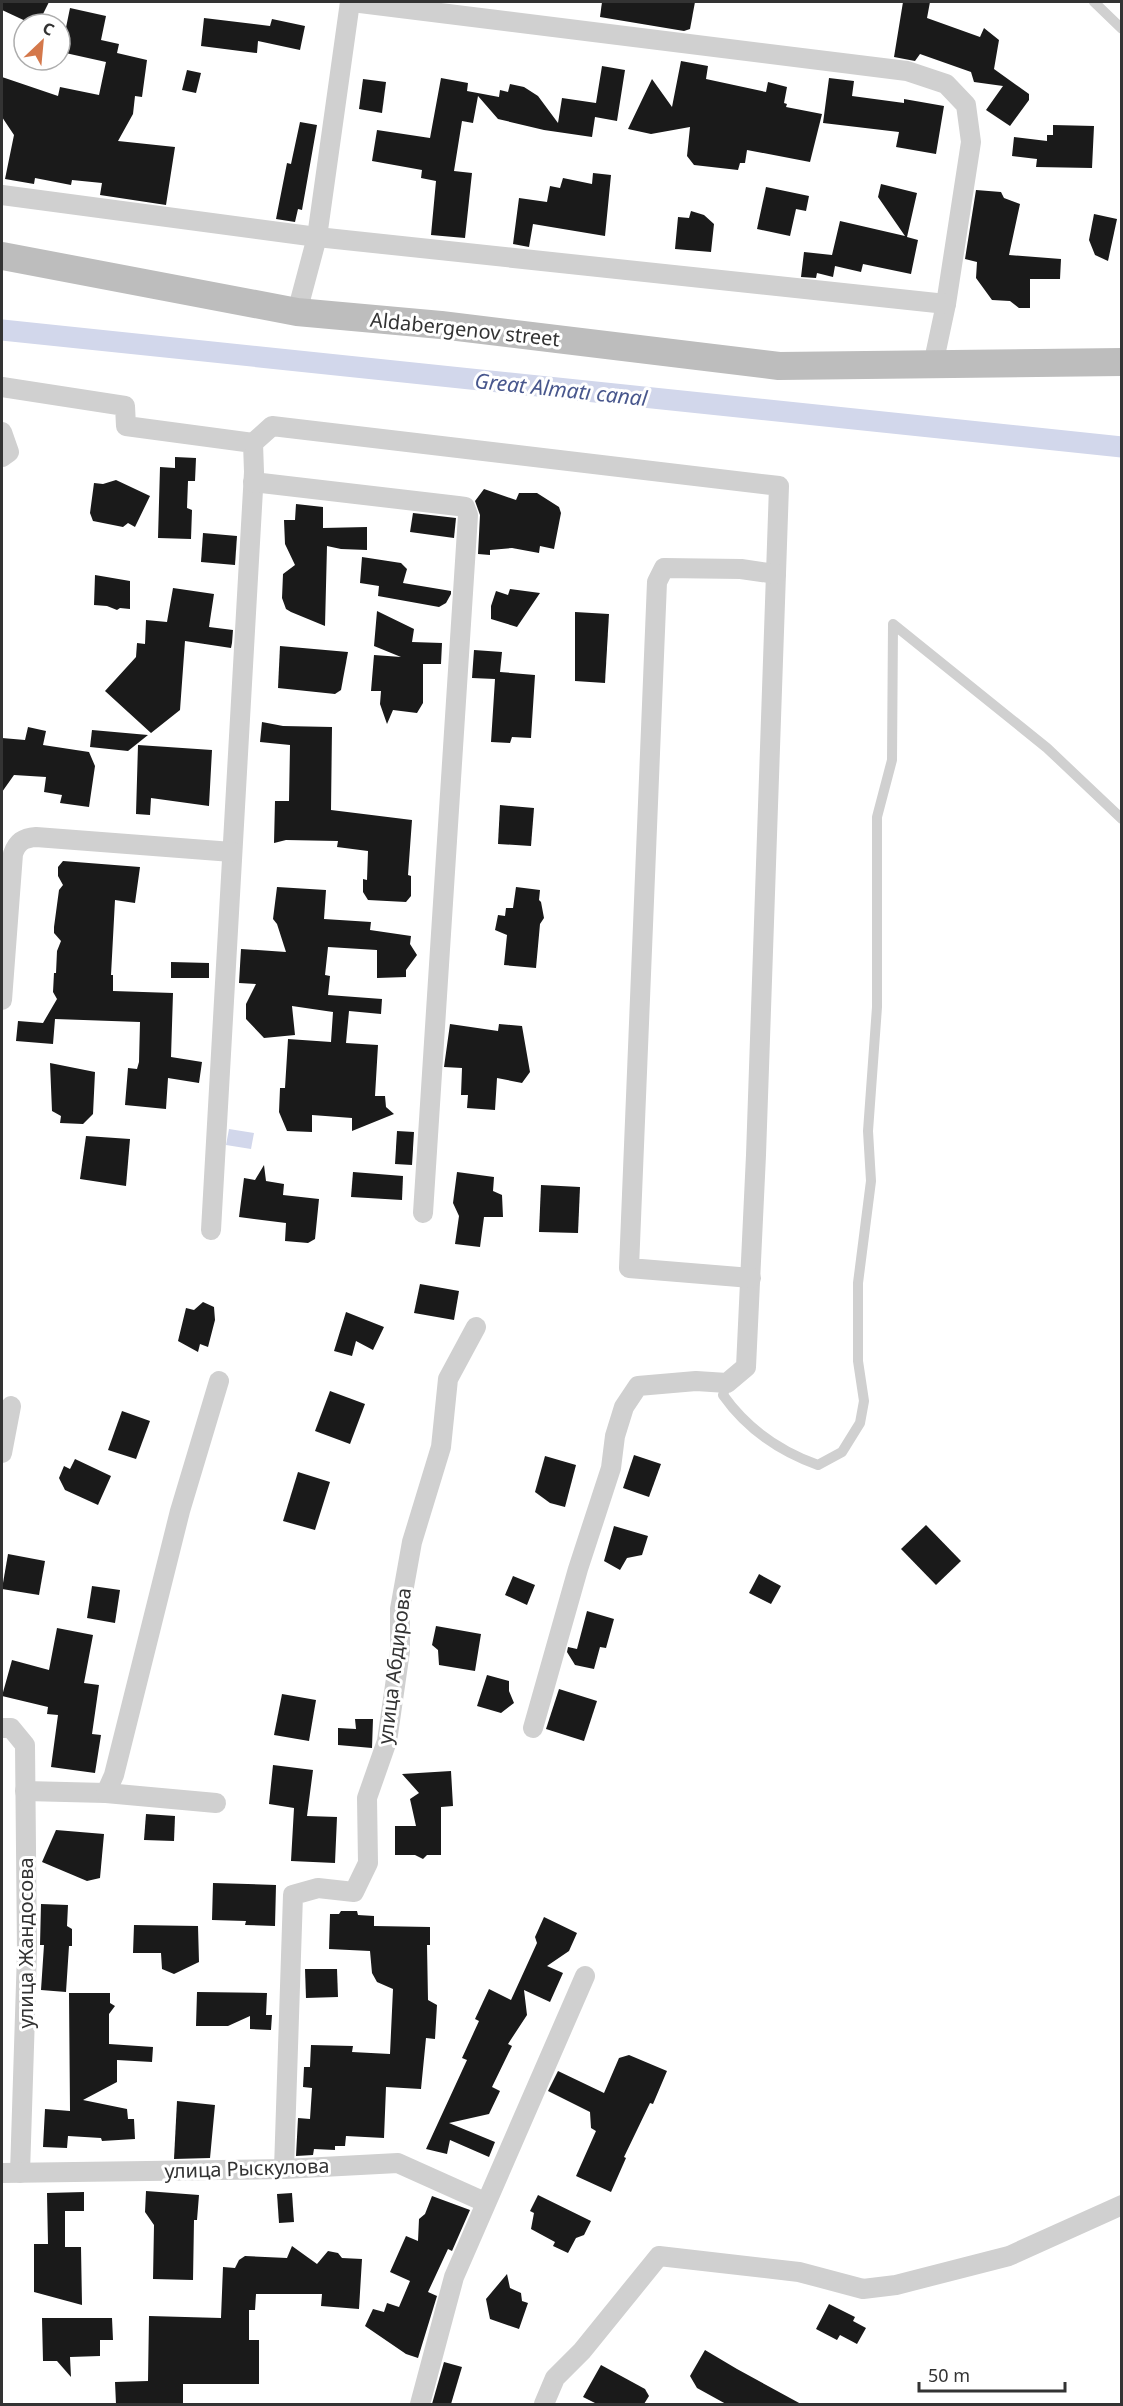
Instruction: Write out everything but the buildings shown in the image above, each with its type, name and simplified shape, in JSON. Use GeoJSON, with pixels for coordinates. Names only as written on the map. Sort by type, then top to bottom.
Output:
{"type":"FeatureCollection","features":[{"type":"Feature","properties":{"kind":"main road","name":"Aldabergenov street"},"geometry":{"type":"LineString","coordinates":[[2,256],[297,312],[441,325],[779,366],[1122,362]]}},
{"type":"Feature","properties":{"kind":"street"},"geometry":{"type":"LineString","coordinates":[[297,312],[317,237],[351,2],[907,71],[946,84],[966,105],[972,142],[946,304],[933,364]]}},
{"type":"Feature","properties":{"kind":"street"},"geometry":{"type":"LineString","coordinates":[[2,195],[317,237],[946,304]]}},
{"type":"Feature","properties":{"kind":"street"},"geometry":{"type":"LineString","coordinates":[[2,387],[125,406],[126,426],[253,443]]}},
{"type":"Feature","properties":{"kind":"street"},"geometry":{"type":"LineString","coordinates":[[211,1230],[253,482],[253,443],[272,426],[779,486],[746,1367],[727,1383],[696,1381],[638,1386],[624,1407],[615,1436],[611,1468],[578,1569],[533,1728]]}},
{"type":"Feature","properties":{"kind":"street"},"geometry":{"type":"LineString","coordinates":[[2,432],[9,452],[2,457]]}},
{"type":"Feature","properties":{"kind":"street"},"geometry":{"type":"LineString","coordinates":[[253,482],[459,506],[465,507],[468,514],[423,1213]]}},
{"type":"Feature","properties":{"kind":"street"},"geometry":{"type":"LineString","coordinates":[[751,1278],[629,1268],[632,1144],[643,959],[657,582],[664,568],[741,569],[776,574]]}},
{"type":"Feature","properties":{"kind":"street"},"geometry":{"type":"LineString","coordinates":[[2,1000],[13,854],[9,844],[36,837],[232,852]]}},
{"type":"Feature","properties":{"kind":"street","name":"улица Абдирова"},"geometry":{"type":"LineString","coordinates":[[284,2169],[293,1895],[318,1888],[354,1892],[368,1863],[367,1798],[387,1741],[400,1651],[400,1609],[412,1542],[441,1447],[448,1379],[476,1327]]}},
{"type":"Feature","properties":{"kind":"street"},"geometry":{"type":"LineString","coordinates":[[106,1793],[114,1775],[180,1511],[219,1381]]}},
{"type":"Feature","properties":{"kind":"street"},"geometry":{"type":"LineString","coordinates":[[2,1453],[11,1406]]}},
{"type":"Feature","properties":{"kind":"street","name":"улица Жандосова"},"geometry":{"type":"LineString","coordinates":[[2,1728],[11,1728],[25,1745],[27,1952],[11,2173]]}},
{"type":"Feature","properties":{"kind":"street"},"geometry":{"type":"LineString","coordinates":[[24,1791],[106,1793],[216,1803]]}},
{"type":"Feature","properties":{"kind":"street"},"geometry":{"type":"LineString","coordinates":[[420,2404],[454,2277],[585,1976]]}},
{"type":"Feature","properties":{"kind":"street","name":"улица Рыскулова"},"geometry":{"type":"LineString","coordinates":[[11,2173],[284,2169],[398,2163],[485,2202]]}},
{"type":"Feature","properties":{"kind":"street"},"geometry":{"type":"LineString","coordinates":[[544,2404],[555,2378],[582,2351],[659,2256],[799,2271],[862,2289],[896,2285],[1009,2256],[1122,2205]]}},
{"type":"Feature","properties":{"kind":"lane"},"geometry":{"type":"LineString","coordinates":[[1094,2],[1122,28]]}},
{"type":"Feature","properties":{"kind":"lane"},"geometry":{"type":"LineString","coordinates":[[727,1383],[723,1395],[742,1418],[774,1445],[818,1465],[842,1452],[860,1423],[864,1401],[858,1361],[858,1283],[871,1181],[868,1131],[878,1007],[877,817],[892,760],[893,624],[1047,748],[1122,819]]}},
{"type":"Feature","properties":{"kind":"water"},"geometry":{"type":"Polygon","coordinates":[[[229,1129],[254,1133],[251,1149],[226,1145],[229,1129]]]}},
{"type":"Feature","properties":{"kind":"waterway","name":"Great Almatı canal"},"geometry":{"type":"LineString","coordinates":[[2,330],[1122,447]]}}]}
